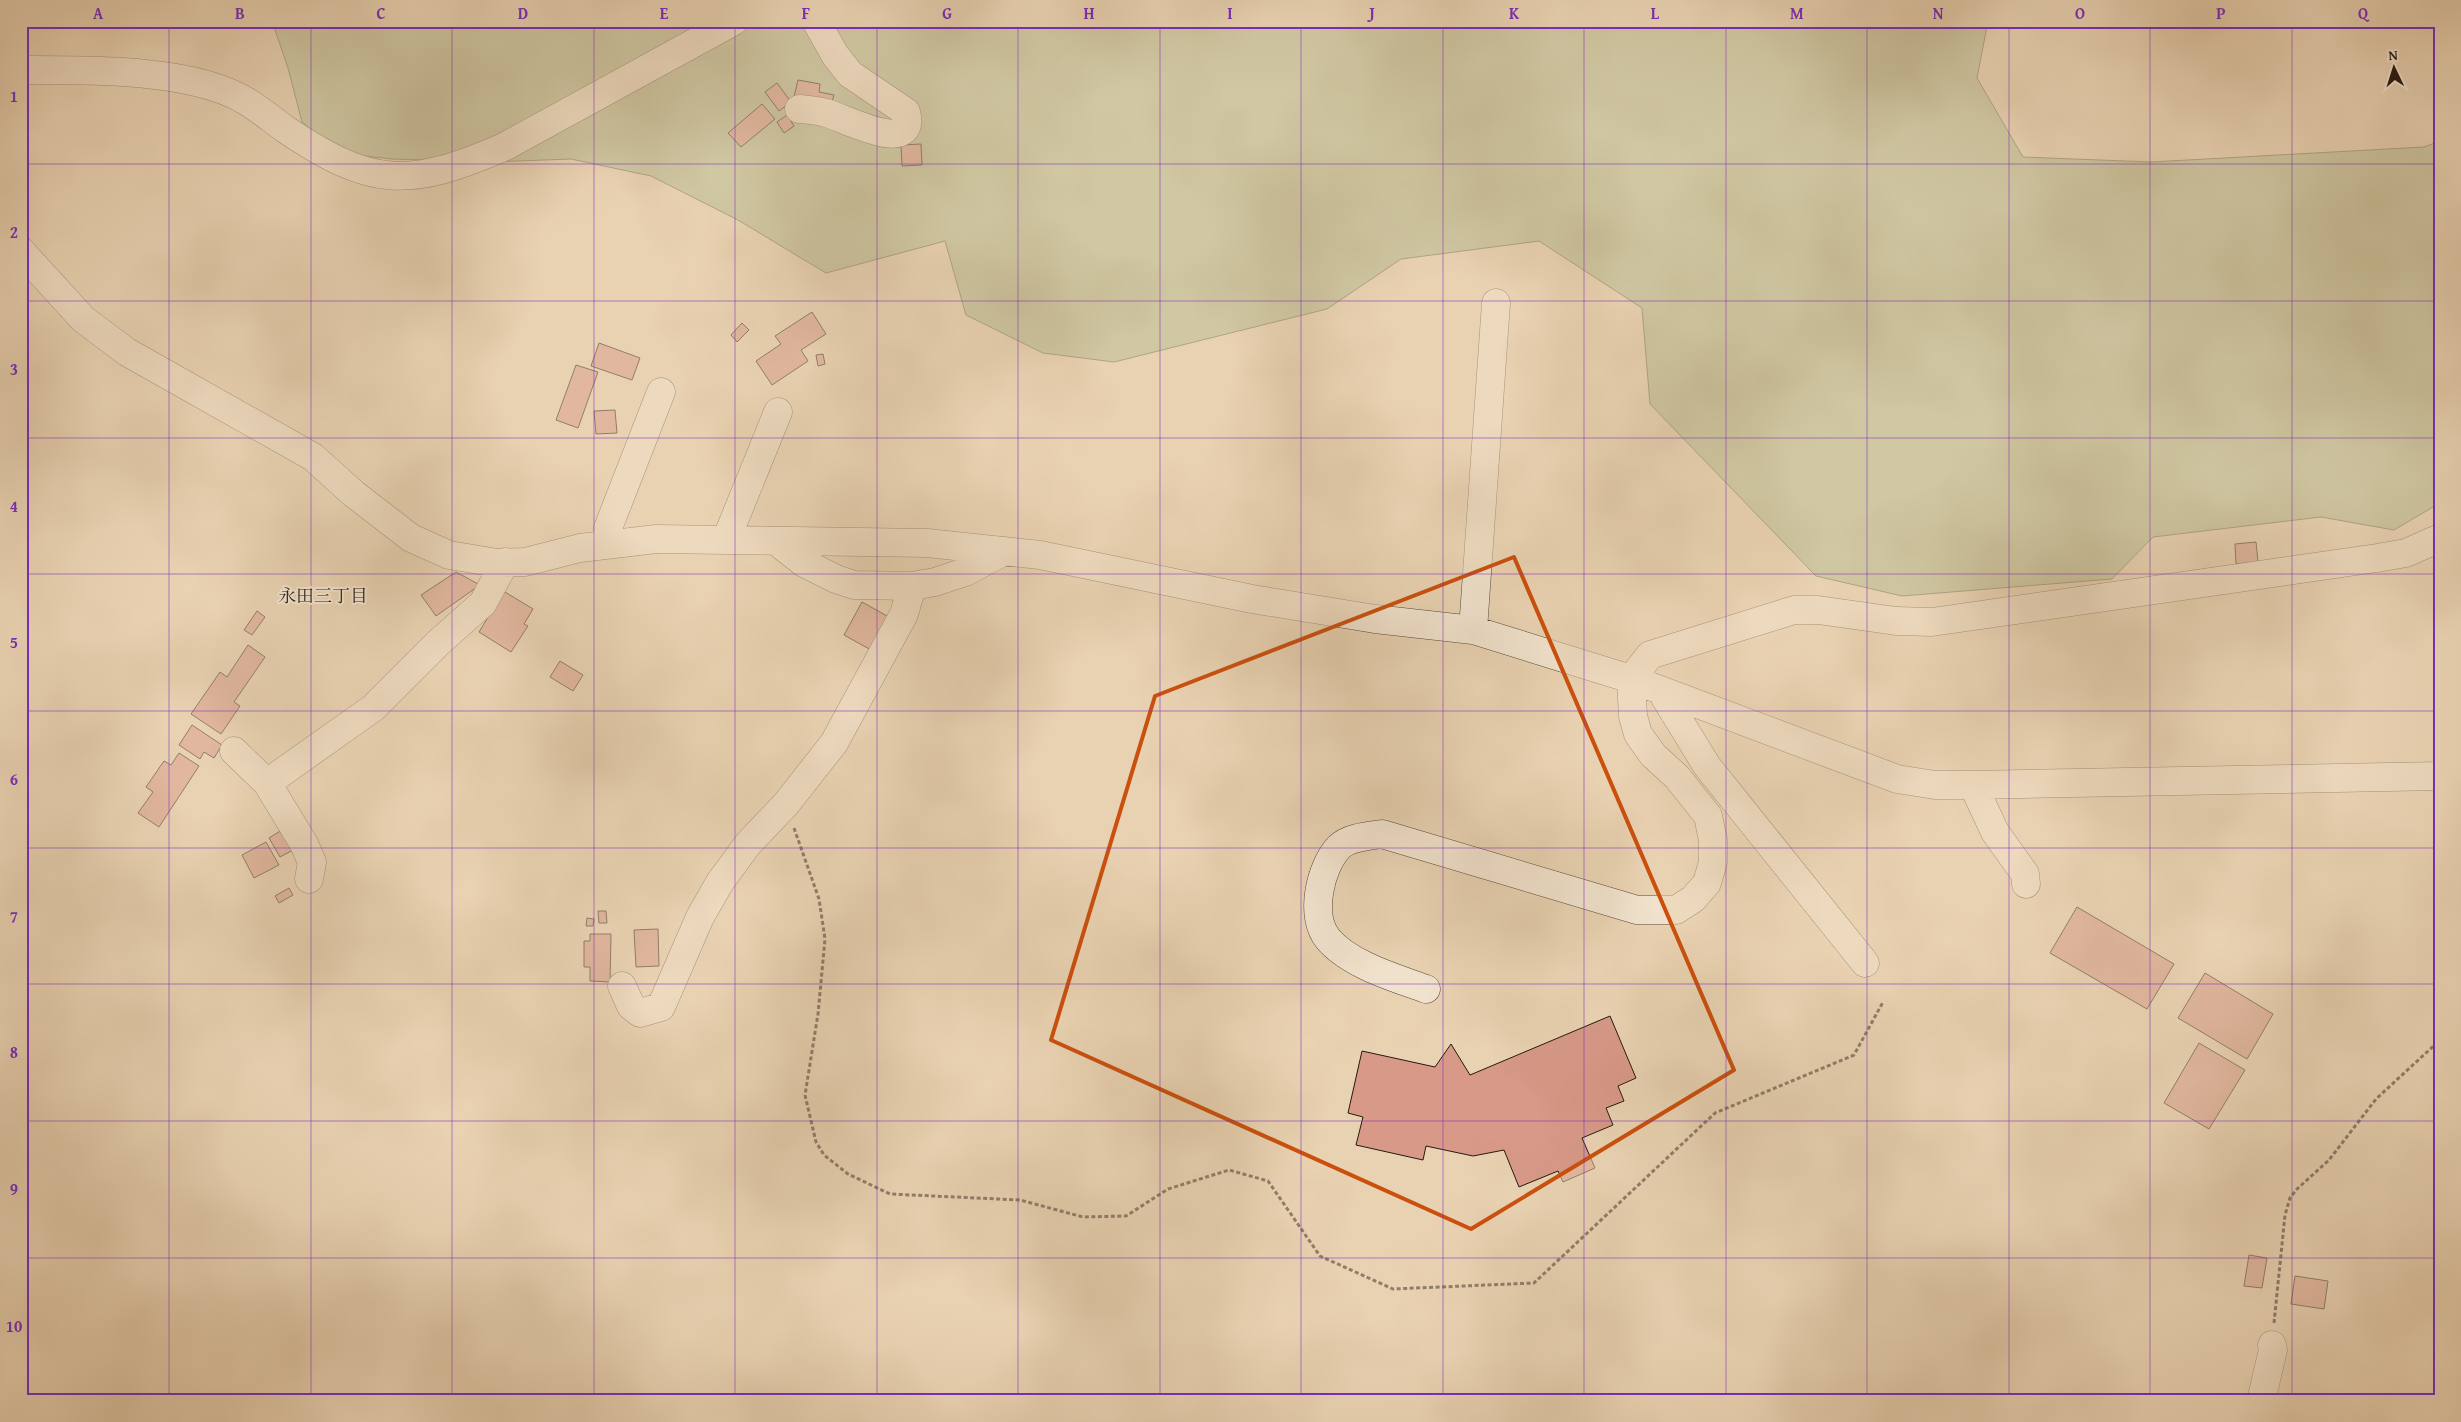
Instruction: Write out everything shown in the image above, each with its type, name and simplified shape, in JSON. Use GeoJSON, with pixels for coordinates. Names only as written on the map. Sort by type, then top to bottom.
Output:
{"type":"FeatureCollection","features":[{"type":"Feature","properties":{"kind":"street"},"geometry":{"type":"LineString","coordinates":[[21,70],[89,70],[172,79],[212,86],[245,98],[285,128],[333,159],[352,168],[383,175],[415,176],[437,172],[466,163],[504,147],[734,21]]}},
{"type":"Feature","properties":{"kind":"street"},"geometry":{"type":"LineString","coordinates":[[799,109],[825,112],[881,133],[898,134],[905,130],[907,126],[906,112],[850,74],[835,55],[816,21]]}},
{"type":"Feature","properties":{"kind":"street"},"geometry":{"type":"LineString","coordinates":[[21,251],[84,319],[126,352],[313,457],[354,494],[411,538],[448,555],[475,560],[525,562],[606,543],[656,539],[927,543],[1005,551],[1040,555],[1252,600],[1375,619],[1473,630],[1631,680],[1897,780],[1935,785],[1973,785],[2440,776]]}},
{"type":"Feature","properties":{"kind":"street"},"geometry":{"type":"LineString","coordinates":[[1473,630],[1496,303]]}},
{"type":"Feature","properties":{"kind":"street"},"geometry":{"type":"LineString","coordinates":[[606,543],[608,528],[661,392]]}},
{"type":"Feature","properties":{"kind":"street"},"geometry":{"type":"LineString","coordinates":[[726,540],[778,412]]}},
{"type":"Feature","properties":{"kind":"street"},"geometry":{"type":"LineString","coordinates":[[1426,989],[1374,970],[1328,938],[1319,914],[1318,888],[1326,867],[1340,846],[1357,838],[1382,834],[1637,910],[1676,910],[1693,899],[1707,883],[1713,862],[1713,840],[1708,816],[1677,777],[1653,755],[1638,734],[1633,716],[1631,680],[1650,655],[1794,610],[1818,610],[1896,621],[1932,622],[2406,553],[2437,534]]}},
{"type":"Feature","properties":{"kind":"street"},"geometry":{"type":"LineString","coordinates":[[776,541],[804,563],[836,579],[854,585],[912,586],[935,582],[965,572],[1005,551]]}},
{"type":"Feature","properties":{"kind":"street"},"geometry":{"type":"LineString","coordinates":[[267,783],[373,708],[438,642],[483,603],[506,562]]}},
{"type":"Feature","properties":{"kind":"street"},"geometry":{"type":"LineString","coordinates":[[622,986],[631,1006],[640,1013],[662,1007],[700,917],[720,882],[748,844],[786,804],[834,743],[904,614],[912,586]]}},
{"type":"Feature","properties":{"kind":"street"},"geometry":{"type":"LineString","coordinates":[[1661,691],[1707,766],[1865,963]]}},
{"type":"Feature","properties":{"kind":"street"},"geometry":{"type":"LineString","coordinates":[[234,751],[267,783],[304,844],[312,862],[310,879]]}},
{"type":"Feature","properties":{"kind":"street"},"geometry":{"type":"LineString","coordinates":[[1973,785],[1995,832],[2025,874],[2026,884]]}},
{"type":"Feature","properties":{"kind":"street"},"geometry":{"type":"LineString","coordinates":[[2261,1401],[2273,1350],[2272,1345]]}},
{"type":"Feature","properties":{"kind":"path"},"geometry":{"type":"LineString","coordinates":[[786,804],[819,899],[825,939],[818,1014],[805,1095],[816,1142],[824,1155],[848,1174],[890,1194],[1020,1200],[1082,1217],[1126,1216],[1168,1189],[1230,1170],[1268,1181],[1320,1256],[1393,1289],[1534,1283],[1716,1113],[1854,1055],[1883,1002]]}},
{"type":"Feature","properties":{"kind":"path"},"geometry":{"type":"LineString","coordinates":[[2272,1345],[2280,1254],[2290,1198],[2297,1188],[2329,1160],[2376,1099],[2440,1040]]}},
{"type":"Feature","properties":{"kind":"highlighted area"},"geometry":{"type":"Polygon","coordinates":[[[1514,557],[1734,1070],[1471,1229],[1051,1040],[1155,696],[1514,557]]]}},
{"type":"Feature","properties":{"kind":"green space"},"geometry":{"type":"Polygon","coordinates":[[[272,21],[1988,21],[1977,78],[2023,157],[2151,162],[2424,147],[2440,141],[2440,503],[2394,530],[2321,517],[2153,537],[2112,579],[1902,596],[1816,576],[1650,404],[1642,308],[1539,241],[1401,259],[1327,309],[1114,362],[1043,353],[966,315],[945,241],[826,273],[738,220],[651,176],[571,159],[492,162],[391,159],[340,153],[302,122],[288,68],[272,21]]]}},
{"type":"Feature","properties":{"kind":"building"},"geometry":{"type":"Polygon","coordinates":[[[798,80],[820,84],[819,92],[834,95],[831,105],[794,97],[798,80]]]}},
{"type":"Feature","properties":{"kind":"building"},"geometry":{"type":"Polygon","coordinates":[[[777,83],[791,102],[779,111],[765,92],[777,83]]]}},
{"type":"Feature","properties":{"kind":"building"},"geometry":{"type":"Polygon","coordinates":[[[762,104],[775,119],[741,147],[728,133],[762,104]]]}},
{"type":"Feature","properties":{"kind":"building"},"geometry":{"type":"Polygon","coordinates":[[[787,115],[794,126],[784,133],[777,122],[787,115]]]}},
{"type":"Feature","properties":{"kind":"building"},"geometry":{"type":"Polygon","coordinates":[[[921,144],[922,165],[902,166],[901,145],[921,144]]]}},
{"type":"Feature","properties":{"kind":"building"},"geometry":{"type":"Polygon","coordinates":[[[812,312],[826,334],[801,350],[808,361],[772,385],[756,361],[781,344],[775,336],[812,312]]]}},
{"type":"Feature","properties":{"kind":"building"},"geometry":{"type":"Polygon","coordinates":[[[742,323],[749,330],[737,342],[731,335],[742,323]]]}},
{"type":"Feature","properties":{"kind":"building"},"geometry":{"type":"Polygon","coordinates":[[[599,343],[640,358],[632,380],[591,366],[599,343]]]}},
{"type":"Feature","properties":{"kind":"building"},"geometry":{"type":"Polygon","coordinates":[[[823,354],[825,364],[818,366],[816,355],[823,354]]]}},
{"type":"Feature","properties":{"kind":"building"},"geometry":{"type":"Polygon","coordinates":[[[576,365],[598,372],[578,428],[556,420],[576,365]]]}},
{"type":"Feature","properties":{"kind":"building"},"geometry":{"type":"Polygon","coordinates":[[[615,410],[617,433],[596,434],[594,411],[615,410]]]}},
{"type":"Feature","properties":{"kind":"building"},"geometry":{"type":"Polygon","coordinates":[[[2256,542],[2258,562],[2236,564],[2235,544],[2256,542]]]}},
{"type":"Feature","properties":{"kind":"building"},"geometry":{"type":"Polygon","coordinates":[[[456,572],[480,585],[436,616],[421,595],[456,572]]]}},
{"type":"Feature","properties":{"kind":"building"},"geometry":{"type":"Polygon","coordinates":[[[500,589],[533,609],[524,624],[528,626],[511,652],[479,632],[490,614],[500,589]]]}},
{"type":"Feature","properties":{"kind":"building"},"geometry":{"type":"Polygon","coordinates":[[[862,602],[889,617],[871,650],[844,635],[862,602]]]}},
{"type":"Feature","properties":{"kind":"building"},"geometry":{"type":"Polygon","coordinates":[[[257,611],[265,617],[252,635],[244,630],[257,611]]]}},
{"type":"Feature","properties":{"kind":"building"},"geometry":{"type":"Polygon","coordinates":[[[248,645],[265,657],[234,702],[240,706],[221,734],[191,714],[220,672],[227,677],[248,645]]]}},
{"type":"Feature","properties":{"kind":"building"},"geometry":{"type":"Polygon","coordinates":[[[560,661],[583,675],[573,691],[550,677],[560,661]]]}},
{"type":"Feature","properties":{"kind":"building"},"geometry":{"type":"Polygon","coordinates":[[[192,725],[222,745],[214,758],[204,752],[200,759],[179,745],[192,725]]]}},
{"type":"Feature","properties":{"kind":"building"},"geometry":{"type":"Polygon","coordinates":[[[179,753],[199,766],[159,827],[138,813],[153,792],[146,787],[164,761],[171,765],[179,753]]]}},
{"type":"Feature","properties":{"kind":"building"},"geometry":{"type":"Polygon","coordinates":[[[282,830],[293,850],[280,857],[269,838],[282,830]]]}},
{"type":"Feature","properties":{"kind":"building"},"geometry":{"type":"Polygon","coordinates":[[[266,842],[279,865],[254,878],[242,855],[266,842]]]}},
{"type":"Feature","properties":{"kind":"building"},"geometry":{"type":"Polygon","coordinates":[[[289,888],[293,895],[279,903],[275,896],[289,888]]]}},
{"type":"Feature","properties":{"kind":"building"},"geometry":{"type":"Polygon","coordinates":[[[2077,907],[2174,964],[2147,1009],[2050,953],[2077,907]]]}},
{"type":"Feature","properties":{"kind":"building"},"geometry":{"type":"Polygon","coordinates":[[[598,911],[606,911],[607,923],[599,923],[598,911]]]}},
{"type":"Feature","properties":{"kind":"building"},"geometry":{"type":"Polygon","coordinates":[[[587,918],[594,919],[593,926],[586,926],[587,918]]]}},
{"type":"Feature","properties":{"kind":"building"},"geometry":{"type":"Polygon","coordinates":[[[658,929],[659,966],[636,967],[634,930],[658,929]]]}},
{"type":"Feature","properties":{"kind":"building"},"geometry":{"type":"Polygon","coordinates":[[[590,934],[611,934],[610,982],[590,981],[590,967],[584,967],[584,941],[590,941],[590,934]]]}},
{"type":"Feature","properties":{"kind":"building"},"geometry":{"type":"Polygon","coordinates":[[[2205,973],[2273,1014],[2247,1059],[2178,1018],[2205,973]]]}},
{"type":"Feature","properties":{"kind":"building"},"geometry":{"type":"Polygon","coordinates":[[[1610,1016],[1636,1078],[1618,1086],[1624,1101],[1606,1108],[1613,1125],[1582,1138],[1595,1168],[1563,1182],[1558,1171],[1519,1187],[1504,1150],[1473,1156],[1426,1146],[1423,1160],[1356,1145],[1363,1117],[1348,1113],[1362,1051],[1435,1067],[1451,1044],[1470,1075],[1610,1016]]]}},
{"type":"Feature","properties":{"kind":"building"},"geometry":{"type":"Polygon","coordinates":[[[2199,1043],[2245,1070],[2209,1129],[2164,1103],[2199,1043]]]}},
{"type":"Feature","properties":{"kind":"building"},"geometry":{"type":"Polygon","coordinates":[[[2249,1255],[2267,1258],[2262,1288],[2244,1286],[2249,1255]]]}},
{"type":"Feature","properties":{"kind":"building"},"geometry":{"type":"Polygon","coordinates":[[[2295,1276],[2328,1281],[2324,1309],[2291,1304],[2295,1276]]]}},
{"type":"Feature","properties":{"kind":"district","name":"永田三丁目"},"geometry":{"type":"Point","coordinates":[323,595]}}]}
